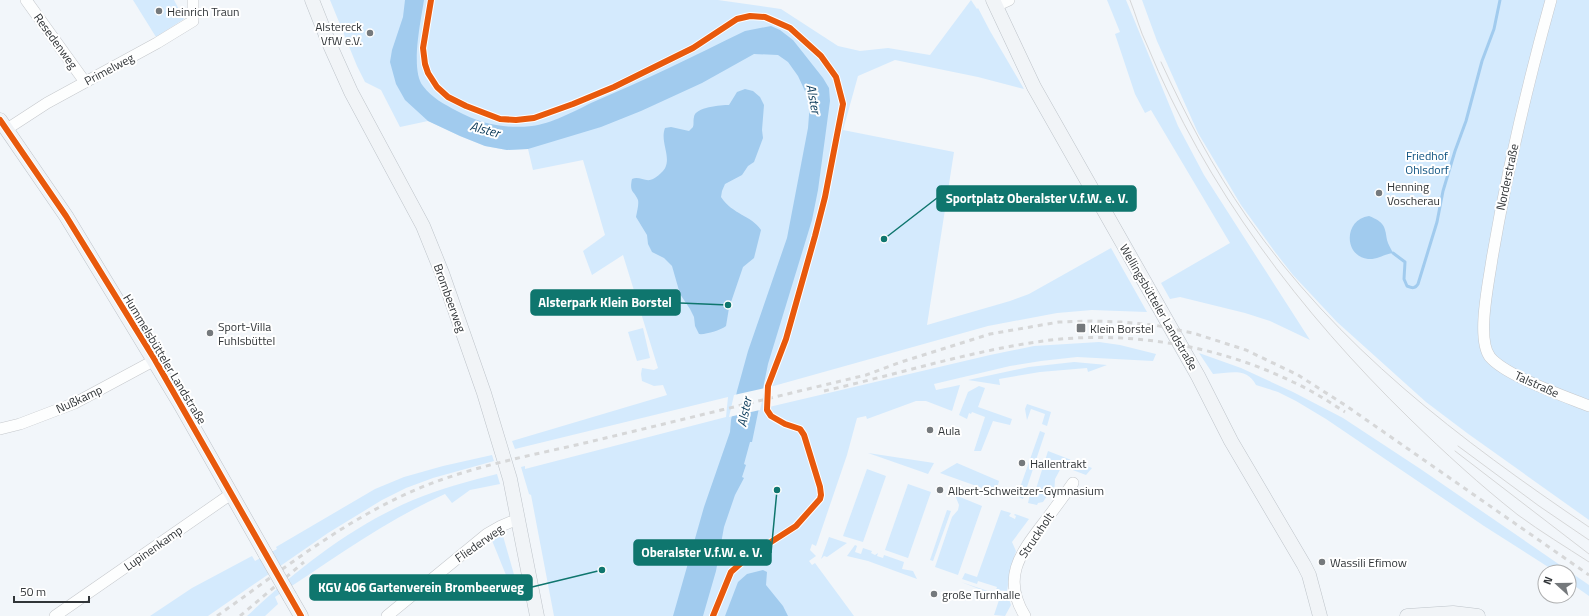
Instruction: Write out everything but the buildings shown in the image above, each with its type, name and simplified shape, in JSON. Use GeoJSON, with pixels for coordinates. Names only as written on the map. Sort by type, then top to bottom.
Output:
{"type":"FeatureCollection","features":[{"type":"Feature","properties":{"kind":"main road","name":"Brombeerweg"},"geometry":{"type":"LineString","coordinates":[[312,0],[329,43],[352,92],[415,211],[439,265],[484,393],[510,479],[537,616]]}},
{"type":"Feature","properties":{"kind":"main road","name":"Wellingsbütteler Landstraße"},"geometry":{"type":"LineString","coordinates":[[994,3],[1034,87],[1198,376],[1231,441],[1304,565],[1320,616]]}},
{"type":"Feature","properties":{"kind":"main road","name":"Hummelsbütteler Landstraße"},"geometry":{"type":"LineString","coordinates":[[4,124],[66,216],[155,360],[301,616]]}},
{"type":"Feature","properties":{"kind":"main road"},"geometry":{"type":"LineString","coordinates":[[1407,616],[1452,613],[1478,616]]}},
{"type":"Feature","properties":{"kind":"street","name":"Resedenweg"},"geometry":{"type":"LineString","coordinates":[[26,0],[85,82]]}},
{"type":"Feature","properties":{"kind":"street","name":"Primelweg"},"geometry":{"type":"LineString","coordinates":[[4,124],[47,103],[157,43],[193,21],[193,0]]}},
{"type":"Feature","properties":{"kind":"street"},"geometry":{"type":"LineString","coordinates":[[994,3],[1010,0]]}},
{"type":"Feature","properties":{"kind":"street","name":"Norderstraße"},"geometry":{"type":"LineString","coordinates":[[1489,356],[1484,342],[1483,324],[1500,210],[1528,83],[1551,0]]}},
{"type":"Feature","properties":{"kind":"street","name":"Talstraße"},"geometry":{"type":"LineString","coordinates":[[1489,356],[1500,367],[1589,406]]}},
{"type":"Feature","properties":{"kind":"street","name":"Nußkamp"},"geometry":{"type":"LineString","coordinates":[[0,429],[20,424],[75,403],[155,360]]}},
{"type":"Feature","properties":{"kind":"street","name":"Struckholt"},"geometry":{"type":"LineString","coordinates":[[1025,616],[1015,596],[1013,583],[1019,557],[1073,483]]}},
{"type":"Feature","properties":{"kind":"street","name":"Lupinenkamp"},"geometry":{"type":"LineString","coordinates":[[55,616],[231,494]]}},
{"type":"Feature","properties":{"kind":"street","name":"Fliederweg"},"geometry":{"type":"LineString","coordinates":[[387,616],[487,534],[518,519]]}},
{"type":"Feature","properties":{"kind":"green space"},"geometry":{"type":"Polygon","coordinates":[[[133,0],[174,0],[184,19],[156,37],[133,0]]]}},
{"type":"Feature","properties":{"kind":"green space"},"geometry":{"type":"Polygon","coordinates":[[[330,0],[718,0],[781,9],[838,46],[860,51],[888,48],[930,55],[971,0],[977,9],[978,8],[1024,89],[978,77],[895,60],[858,76],[843,130],[954,152],[927,325],[1029,294],[1111,248],[1147,312],[1092,310],[1057,313],[988,326],[770,387],[769,407],[1034,346],[1099,342],[1120,345],[1156,354],[1153,361],[1077,357],[1010,366],[934,384],[936,390],[960,385],[952,411],[926,401],[916,401],[867,419],[866,416],[857,418],[847,455],[816,546],[812,544],[810,550],[816,556],[809,561],[812,565],[815,563],[854,616],[554,616],[531,495],[529,494],[521,467],[525,466],[525,469],[726,417],[728,397],[515,449],[512,441],[667,395],[663,385],[654,386],[642,381],[642,368],[654,370],[658,368],[623,255],[592,275],[583,251],[605,235],[583,160],[533,170],[528,149],[507,150],[485,146],[428,121],[400,127],[381,90],[365,82],[330,0]]]}},
{"type":"Feature","properties":{"kind":"green space"},"geometry":{"type":"Polygon","coordinates":[[[1107,0],[1126,0],[1178,126],[1204,175],[1310,340],[1270,321],[1245,313],[1180,297],[1170,299],[1161,283],[1230,243],[1151,110],[1145,113],[1135,94],[1115,34],[1120,32],[1107,0]]]}},
{"type":"Feature","properties":{"kind":"green space","name":"Friedhof Ohlsdorf"},"geometry":{"type":"Polygon","coordinates":[[[1142,0],[1589,0],[1589,520],[1426,402],[1337,322],[1293,275],[1241,205],[1198,133],[1157,41],[1142,0]]]}},
{"type":"Feature","properties":{"kind":"green space"},"geometry":{"type":"Polygon","coordinates":[[[643,328],[650,358],[637,361],[628,332],[643,328]]]}},
{"type":"Feature","properties":{"kind":"green space"},"geometry":{"type":"Polygon","coordinates":[[[1199,353],[1241,368],[1293,392],[1343,418],[1422,470],[1559,564],[1543,564],[1484,526],[1326,419],[1296,401],[1278,392],[1256,385],[1252,379],[1243,373],[1232,372],[1213,374],[1199,353]]]}},
{"type":"Feature","properties":{"kind":"green space"},"geometry":{"type":"Polygon","coordinates":[[[1074,362],[1107,365],[1088,372],[1087,368],[1040,372],[999,379],[1000,385],[968,380],[1029,367],[1074,362]]]}},
{"type":"Feature","properties":{"kind":"green space"},"geometry":{"type":"Polygon","coordinates":[[[979,386],[985,388],[978,407],[1012,419],[1010,425],[993,421],[981,451],[974,451],[985,417],[972,412],[971,414],[969,413],[967,419],[959,415],[968,392],[979,386]]]}},
{"type":"Feature","properties":{"kind":"green space"},"geometry":{"type":"Polygon","coordinates":[[[1027,404],[1051,412],[1047,426],[1042,424],[1045,414],[1031,409],[1027,420],[1025,409],[1027,404]]]}},
{"type":"Feature","properties":{"kind":"green space"},"geometry":{"type":"Polygon","coordinates":[[[1040,431],[1045,433],[1023,499],[1017,496],[1040,431]]]}},
{"type":"Feature","properties":{"kind":"green space"},"geometry":{"type":"Polygon","coordinates":[[[1048,451],[1092,468],[1086,475],[1062,466],[1055,479],[1054,496],[1047,496],[1043,502],[1038,503],[1037,505],[1028,503],[1030,494],[1034,495],[1048,451]]]}},
{"type":"Feature","properties":{"kind":"green space"},"geometry":{"type":"Polygon","coordinates":[[[868,453],[934,463],[928,474],[868,453]]]}},
{"type":"Feature","properties":{"kind":"green space"},"geometry":{"type":"Polygon","coordinates":[[[492,455],[494,461],[433,478],[406,488],[382,500],[328,533],[208,616],[150,616],[192,588],[252,556],[255,561],[277,549],[276,547],[375,489],[404,477],[443,466],[492,455]]]}},
{"type":"Feature","properties":{"kind":"green space"},"geometry":{"type":"Polygon","coordinates":[[[957,463],[999,481],[996,493],[940,473],[957,463]]]}},
{"type":"Feature","properties":{"kind":"green space"},"geometry":{"type":"Polygon","coordinates":[[[867,469],[886,476],[863,542],[843,536],[867,469]]]}},
{"type":"Feature","properties":{"kind":"green space"},"geometry":{"type":"Polygon","coordinates":[[[497,474],[500,484],[470,490],[452,503],[445,494],[401,516],[358,542],[275,597],[278,604],[265,616],[247,616],[304,566],[367,523],[423,496],[475,479],[497,474]]]}},
{"type":"Feature","properties":{"kind":"green space"},"geometry":{"type":"Polygon","coordinates":[[[908,484],[931,492],[908,558],[885,550],[908,484]]]}},
{"type":"Feature","properties":{"kind":"green space"},"geometry":{"type":"Polygon","coordinates":[[[955,495],[982,506],[958,575],[935,567],[952,517],[958,510],[959,505],[955,495]]]}},
{"type":"Feature","properties":{"kind":"green space"},"geometry":{"type":"Polygon","coordinates":[[[947,510],[951,511],[933,561],[930,560],[947,510]]]}},
{"type":"Feature","properties":{"kind":"green space"},"geometry":{"type":"Polygon","coordinates":[[[1001,510],[1011,513],[1009,516],[1015,519],[1015,514],[1029,519],[1012,542],[1016,551],[1011,567],[1007,591],[996,590],[997,587],[978,581],[977,584],[962,579],[965,573],[977,577],[1001,510]]]}},
{"type":"Feature","properties":{"kind":"green space"},"geometry":{"type":"Polygon","coordinates":[[[499,535],[503,536],[515,578],[508,580],[491,538],[499,535]]]}},
{"type":"Feature","properties":{"kind":"green space"},"geometry":{"type":"Polygon","coordinates":[[[829,537],[847,543],[827,557],[824,556],[821,559],[829,537]]]}},
{"type":"Feature","properties":{"kind":"green space"},"geometry":{"type":"Polygon","coordinates":[[[855,545],[857,546],[855,552],[861,554],[863,548],[872,551],[871,553],[875,555],[878,553],[877,556],[883,558],[884,555],[904,562],[902,569],[913,571],[917,579],[868,561],[847,556],[855,545]]]}},
{"type":"Feature","properties":{"kind":"green space"},"geometry":{"type":"Polygon","coordinates":[[[1577,577],[1589,585],[1589,596],[1577,588],[1577,577]]]}},
{"type":"Feature","properties":{"kind":"green space"},"geometry":{"type":"Polygon","coordinates":[[[961,582],[1000,595],[1008,596],[1011,605],[1005,616],[994,615],[1000,597],[961,582]]]}},
{"type":"Feature","properties":{"kind":"water","name":"Alster"},"geometry":{"type":"Polygon","coordinates":[[[405,0],[424,0],[417,57],[419,79],[423,86],[434,97],[466,116],[493,124],[522,127],[539,125],[554,120],[745,31],[771,26],[780,30],[793,40],[829,88],[830,101],[818,190],[812,220],[768,364],[752,442],[750,442],[744,464],[746,465],[742,477],[744,478],[735,495],[724,527],[716,571],[703,616],[673,616],[704,507],[730,432],[737,391],[748,351],[787,238],[808,128],[810,102],[798,76],[788,62],[778,55],[754,54],[702,83],[641,111],[601,127],[528,149],[507,150],[485,146],[428,121],[405,100],[396,84],[390,62],[392,50],[403,17],[405,0]]]}},
{"type":"Feature","properties":{"kind":"water"},"geometry":{"type":"Polygon","coordinates":[[[745,89],[753,91],[760,97],[764,105],[762,130],[763,138],[754,162],[748,166],[742,175],[725,184],[721,197],[731,208],[752,221],[761,230],[754,258],[743,267],[729,308],[726,326],[713,332],[699,334],[695,326],[694,317],[680,294],[672,266],[664,258],[652,252],[648,244],[647,235],[636,217],[638,200],[631,184],[632,179],[636,178],[651,180],[659,175],[665,168],[667,157],[664,140],[665,128],[671,127],[689,131],[693,127],[695,114],[699,111],[709,107],[729,105],[737,92],[745,89]]]}},
{"type":"Feature","properties":{"kind":"water"},"geometry":{"type":"Polygon","coordinates":[[[1369,216],[1378,220],[1383,225],[1387,242],[1393,253],[1374,259],[1368,259],[1360,256],[1354,251],[1350,238],[1351,230],[1361,219],[1369,216]]]}},
{"type":"Feature","properties":{"kind":"water"},"geometry":{"type":"Polygon","coordinates":[[[763,570],[767,572],[766,585],[783,606],[788,616],[725,616],[738,582],[747,574],[763,570]]]}},
{"type":"Feature","properties":{"kind":"pier"},"geometry":{"type":"Polygon","coordinates":[[[765,388],[760,410],[729,417],[734,395],[765,388]]]}},
{"type":"Feature","properties":{"kind":"waterway"},"geometry":{"type":"LineString","coordinates":[[1393,253],[1405,262],[1404,279],[1407,286],[1412,288],[1416,287],[1437,222],[1443,191],[1466,121],[1482,61],[1494,29],[1500,0]]}},
{"type":"Feature","properties":{"kind":"tram line"},"geometry":{"type":"LineString","coordinates":[[1130,0],[1140,29],[1171,98],[1198,149],[1227,198],[1259,246],[1294,291],[1331,336],[1370,378],[1410,419],[1450,456],[1518,515],[1589,562]]}},
{"type":"Feature","properties":{"kind":"tram line"},"geometry":{"type":"LineString","coordinates":[[1161,62],[1180,102],[1223,180],[1247,217],[1282,264],[1320,308],[1360,349],[1447,425],[1493,460],[1589,527]]}},
{"type":"Feature","properties":{"kind":"tram line"},"geometry":{"type":"LineString","coordinates":[[1458,446],[1539,506],[1589,540]]}},
{"type":"Feature","properties":{"kind":"tram line"},"geometry":{"type":"LineString","coordinates":[[1455,451],[1589,554]]}},
{"type":"Feature","properties":{"kind":"railway"},"geometry":{"type":"LineString","coordinates":[[217,616],[309,550],[356,520],[406,494],[450,477],[519,458],[866,375],[898,363],[990,334],[1059,322],[1092,321],[1154,325],[1193,333],[1246,350],[1298,375],[1345,405],[1589,575]]}},
{"type":"Feature","properties":{"kind":"railway"},"geometry":{"type":"LineString","coordinates":[[824,391],[982,352],[1036,342],[1069,338],[1101,337],[1168,343],[1200,349],[1232,358],[1263,369],[1300,385],[1345,412]]}},
{"type":"Feature","properties":{"kind":"railway"},"geometry":{"type":"LineString","coordinates":[[240,616],[304,562]]}},
{"type":"Feature","properties":{"kind":"cycle path"},"geometry":{"type":"LineString","coordinates":[[431,0],[423,48],[428,73],[437,87],[448,97],[466,106],[500,119],[516,120],[534,118],[573,104],[614,87],[693,48],[737,19],[750,16],[765,17],[790,28],[821,56],[836,77],[843,104],[825,197],[786,339],[768,386],[767,410],[771,416],[785,424],[800,429],[804,435],[820,487],[821,495],[820,499],[796,526],[749,556],[731,572],[713,616]]}},
{"type":"Feature","properties":{"kind":"cycle path"},"geometry":{"type":"LineString","coordinates":[[0,120],[66,216],[155,360],[301,616]]}},
{"type":"Feature","properties":{"kind":"place","name":"Heinrich Traun"},"geometry":{"type":"Point","coordinates":[159,11]}},
{"type":"Feature","properties":{"kind":"place","name":"Alstereck VfW e.V."},"geometry":{"type":"Point","coordinates":[370,33]}},
{"type":"Feature","properties":{"kind":"place","name":"Henning Voscherau"},"geometry":{"type":"Point","coordinates":[1379,193]}},
{"type":"Feature","properties":{"kind":"place","name":"Sportplatz Oberalster V.f.W. e. V."},"geometry":{"type":"Point","coordinates":[884,239]}},
{"type":"Feature","properties":{"kind":"place","name":"Alsterpark Klein Borstel"},"geometry":{"type":"Point","coordinates":[728,305]}},
{"type":"Feature","properties":{"kind":"place","name":"Klein Borstel"},"geometry":{"type":"Point","coordinates":[1081,328]}},
{"type":"Feature","properties":{"kind":"place","name":"Sport-Villa Fuhlsbüttel"},"geometry":{"type":"Point","coordinates":[210,333]}},
{"type":"Feature","properties":{"kind":"place","name":"Aula"},"geometry":{"type":"Point","coordinates":[930,430]}},
{"type":"Feature","properties":{"kind":"place","name":"Hallentrakt"},"geometry":{"type":"Point","coordinates":[1022,463]}},
{"type":"Feature","properties":{"kind":"place","name":"Oberalster V.f.W. e. V."},"geometry":{"type":"Point","coordinates":[777,490]}},
{"type":"Feature","properties":{"kind":"place","name":"Albert-Schweitzer-Gymnasium"},"geometry":{"type":"Point","coordinates":[940,490]}},
{"type":"Feature","properties":{"kind":"place","name":"Wassili Efimow"},"geometry":{"type":"Point","coordinates":[1322,562]}},
{"type":"Feature","properties":{"kind":"place","name":"KGV 406 Gartenverein Brombeerweg"},"geometry":{"type":"Point","coordinates":[602,570]}},
{"type":"Feature","properties":{"kind":"place","name":"große Turnhalle"},"geometry":{"type":"Point","coordinates":[934,594]}}]}
